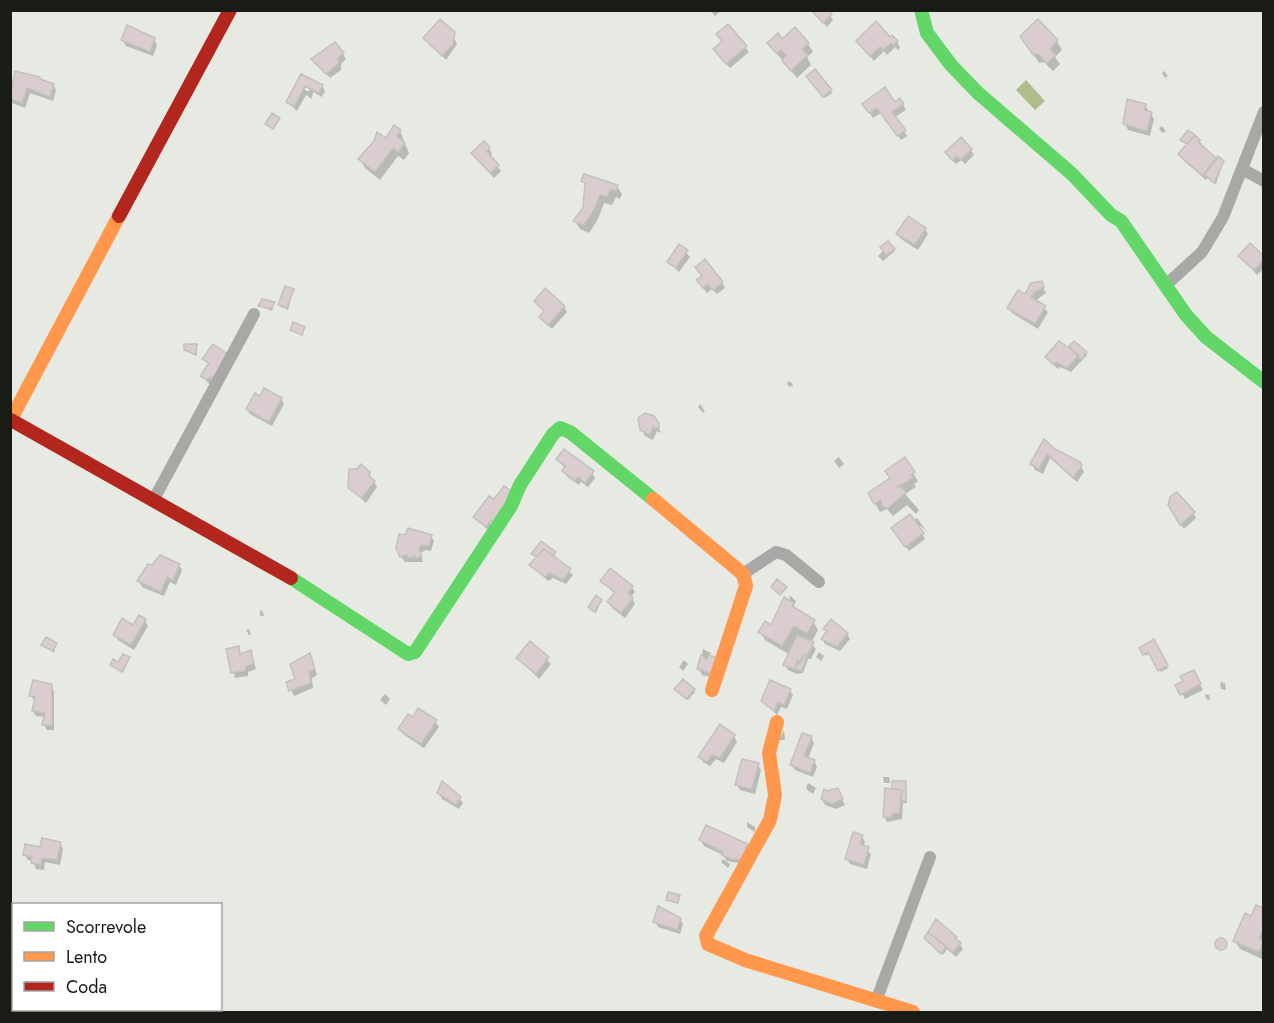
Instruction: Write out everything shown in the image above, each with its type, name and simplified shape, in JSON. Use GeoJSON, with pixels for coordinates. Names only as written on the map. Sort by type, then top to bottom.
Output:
{"type":"FeatureCollection","features":[{"type":"Feature","properties":{"kind":"street"},"geometry":{"type":"LineString","coordinates":[[230,10],[46,350],[11,420],[274,567],[408,654],[415,652],[512,506],[520,485],[553,434],[560,429],[570,432],[723,555],[743,574],[746,586],[712,690]]}},
{"type":"Feature","properties":{"kind":"street"},"geometry":{"type":"LineString","coordinates":[[921,10],[927,33],[951,64],[978,93],[1051,154],[1112,215],[1121,221],[1186,315],[1206,337],[1263,382]]}},
{"type":"Feature","properties":{"kind":"street"},"geometry":{"type":"LineString","coordinates":[[1166,285],[1202,252],[1223,217],[1263,112]]}},
{"type":"Feature","properties":{"kind":"street"},"geometry":{"type":"LineString","coordinates":[[1242,169],[1263,182]]}},
{"type":"Feature","properties":{"kind":"street"},"geometry":{"type":"LineString","coordinates":[[153,499],[254,314]]}},
{"type":"Feature","properties":{"kind":"street"},"geometry":{"type":"LineString","coordinates":[[743,574],[776,552],[786,555],[819,582]]}},
{"type":"Feature","properties":{"kind":"street"},"geometry":{"type":"LineString","coordinates":[[777,722],[769,753],[775,795],[770,820],[706,936],[708,944],[745,960],[913,1012]]}},
{"type":"Feature","properties":{"kind":"street"},"geometry":{"type":"LineString","coordinates":[[876,1002],[930,857]]}},
{"type":"Feature","properties":{"kind":"shaded area"},"geometry":{"type":"Polygon","coordinates":[[[1026,80],[1045,101],[1035,110],[1016,90],[1026,80]]]}},
{"type":"Feature","properties":{"kind":"building"},"geometry":{"type":"Polygon","coordinates":[[[811,10],[828,10],[832,14],[823,23],[811,10]]]}},
{"type":"Feature","properties":{"kind":"building"},"geometry":{"type":"Polygon","coordinates":[[[440,19],[455,32],[453,45],[442,56],[423,38],[440,19]]]}},
{"type":"Feature","properties":{"kind":"building"},"geometry":{"type":"Polygon","coordinates":[[[1038,19],[1058,40],[1050,49],[1056,55],[1047,63],[1038,54],[1033,55],[1020,36],[1038,19]]]}},
{"type":"Feature","properties":{"kind":"building"},"geometry":{"type":"Polygon","coordinates":[[[876,21],[890,37],[892,35],[898,41],[894,45],[891,43],[883,50],[880,47],[870,56],[856,41],[876,21]]]}},
{"type":"Feature","properties":{"kind":"building"},"geometry":{"type":"Polygon","coordinates":[[[728,24],[747,46],[726,64],[713,49],[722,41],[716,34],[728,24]]]}},
{"type":"Feature","properties":{"kind":"building"},"geometry":{"type":"Polygon","coordinates":[[[127,25],[155,38],[150,52],[121,40],[127,25]]]}},
{"type":"Feature","properties":{"kind":"building"},"geometry":{"type":"Polygon","coordinates":[[[795,27],[809,43],[802,49],[808,55],[791,71],[782,61],[786,55],[781,50],[777,54],[767,43],[778,33],[782,39],[795,27]]]}},
{"type":"Feature","properties":{"kind":"building"},"geometry":{"type":"Polygon","coordinates":[[[335,42],[344,53],[338,58],[338,64],[326,74],[311,59],[335,42]]]}},
{"type":"Feature","properties":{"kind":"building"},"geometry":{"type":"Polygon","coordinates":[[[815,69],[832,90],[823,97],[806,76],[815,69]]]}},
{"type":"Feature","properties":{"kind":"building"},"geometry":{"type":"Polygon","coordinates":[[[15,71],[40,77],[54,84],[50,97],[27,88],[22,103],[10,99],[15,71]]]}},
{"type":"Feature","properties":{"kind":"building"},"geometry":{"type":"Polygon","coordinates":[[[301,74],[323,85],[319,93],[305,86],[294,107],[286,102],[301,74]]]}},
{"type":"Feature","properties":{"kind":"building"},"geometry":{"type":"Polygon","coordinates":[[[885,87],[895,102],[900,98],[904,104],[892,112],[906,130],[897,136],[877,108],[869,113],[862,104],[885,87]]]}},
{"type":"Feature","properties":{"kind":"building"},"geometry":{"type":"Polygon","coordinates":[[[1127,99],[1146,104],[1144,110],[1152,112],[1147,131],[1123,124],[1127,99]]]}},
{"type":"Feature","properties":{"kind":"building"},"geometry":{"type":"Polygon","coordinates":[[[272,113],[280,118],[273,129],[265,124],[272,113]]]}},
{"type":"Feature","properties":{"kind":"building"},"geometry":{"type":"Polygon","coordinates":[[[394,125],[401,130],[397,136],[405,143],[398,152],[393,148],[375,172],[358,159],[374,141],[377,132],[386,138],[394,125]]]}},
{"type":"Feature","properties":{"kind":"building"},"geometry":{"type":"Polygon","coordinates":[[[1188,130],[1195,135],[1187,144],[1180,140],[1188,130]]]}},
{"type":"Feature","properties":{"kind":"building"},"geometry":{"type":"Polygon","coordinates":[[[1195,135],[1200,140],[1198,142],[1217,159],[1203,176],[1178,154],[1195,135]]]}},
{"type":"Feature","properties":{"kind":"building"},"geometry":{"type":"Polygon","coordinates":[[[961,137],[972,149],[961,160],[957,156],[952,160],[945,152],[961,137]]]}},
{"type":"Feature","properties":{"kind":"building"},"geometry":{"type":"Polygon","coordinates":[[[484,141],[490,147],[487,152],[499,165],[490,173],[471,153],[484,141]]]}},
{"type":"Feature","properties":{"kind":"building"},"geometry":{"type":"Polygon","coordinates":[[[1218,156],[1224,161],[1214,183],[1204,174],[1218,156]]]}},
{"type":"Feature","properties":{"kind":"building"},"geometry":{"type":"Polygon","coordinates":[[[584,174],[618,185],[616,191],[611,189],[607,197],[600,195],[584,225],[573,221],[583,208],[585,183],[581,181],[584,174]]]}},
{"type":"Feature","properties":{"kind":"building"},"geometry":{"type":"Polygon","coordinates":[[[908,216],[926,228],[915,245],[896,234],[908,216]]]}},
{"type":"Feature","properties":{"kind":"building"},"geometry":{"type":"Polygon","coordinates":[[[888,241],[895,249],[886,255],[880,247],[888,241]]]}},
{"type":"Feature","properties":{"kind":"building"},"geometry":{"type":"Polygon","coordinates":[[[1250,243],[1264,256],[1264,260],[1254,270],[1238,256],[1250,243]]]}},
{"type":"Feature","properties":{"kind":"building"},"geometry":{"type":"Polygon","coordinates":[[[679,244],[688,250],[676,268],[667,262],[679,244]]]}},
{"type":"Feature","properties":{"kind":"building"},"geometry":{"type":"Polygon","coordinates":[[[705,259],[723,282],[713,290],[708,284],[703,288],[696,280],[702,276],[695,267],[705,259]]]}},
{"type":"Feature","properties":{"kind":"building"},"geometry":{"type":"Polygon","coordinates":[[[1042,281],[1044,287],[1031,297],[1046,306],[1035,324],[1007,308],[1018,290],[1025,294],[1031,283],[1042,281]]]}},
{"type":"Feature","properties":{"kind":"building"},"geometry":{"type":"Polygon","coordinates":[[[285,286],[294,289],[287,308],[278,305],[285,286]]]}},
{"type":"Feature","properties":{"kind":"building"},"geometry":{"type":"Polygon","coordinates":[[[545,288],[565,306],[548,325],[539,317],[544,311],[534,301],[545,288]]]}},
{"type":"Feature","properties":{"kind":"building"},"geometry":{"type":"Polygon","coordinates":[[[262,299],[275,302],[271,309],[258,306],[262,299]]]}},
{"type":"Feature","properties":{"kind":"building"},"geometry":{"type":"Polygon","coordinates":[[[293,322],[305,327],[302,335],[290,330],[293,322]]]}},
{"type":"Feature","properties":{"kind":"building"},"geometry":{"type":"Polygon","coordinates":[[[1059,341],[1079,355],[1067,368],[1056,362],[1054,365],[1045,357],[1059,341]]]}},
{"type":"Feature","properties":{"kind":"building"},"geometry":{"type":"Polygon","coordinates":[[[1074,341],[1087,352],[1081,360],[1069,346],[1074,341]]]}},
{"type":"Feature","properties":{"kind":"building"},"geometry":{"type":"Polygon","coordinates":[[[184,344],[197,344],[196,355],[184,350],[184,344]]]}},
{"type":"Feature","properties":{"kind":"building"},"geometry":{"type":"Polygon","coordinates":[[[213,344],[229,355],[212,379],[210,377],[207,380],[200,376],[209,363],[202,359],[213,344]]]}},
{"type":"Feature","properties":{"kind":"building"},"geometry":{"type":"Polygon","coordinates":[[[264,388],[282,398],[269,422],[246,409],[255,393],[260,396],[264,388]]]}},
{"type":"Feature","properties":{"kind":"building"},"geometry":{"type":"Polygon","coordinates":[[[645,413],[654,416],[659,423],[656,429],[653,427],[650,435],[640,430],[638,418],[645,413]]]}},
{"type":"Feature","properties":{"kind":"building"},"geometry":{"type":"Polygon","coordinates":[[[1044,439],[1055,449],[1080,462],[1082,466],[1073,478],[1047,454],[1039,469],[1030,464],[1044,439]]]}},
{"type":"Feature","properties":{"kind":"building"},"geometry":{"type":"Polygon","coordinates":[[[564,449],[594,471],[585,483],[578,477],[575,481],[562,471],[565,466],[556,459],[564,449]]]}},
{"type":"Feature","properties":{"kind":"building"},"geometry":{"type":"Polygon","coordinates":[[[905,457],[915,472],[911,475],[913,478],[897,487],[902,487],[906,493],[887,509],[882,506],[881,500],[874,504],[868,493],[890,478],[885,471],[905,457]]]}},
{"type":"Feature","properties":{"kind":"building"},"geometry":{"type":"Polygon","coordinates":[[[361,464],[370,472],[369,476],[375,481],[362,498],[348,488],[349,469],[357,469],[361,464]]]}},
{"type":"Feature","properties":{"kind":"building"},"geometry":{"type":"Polygon","coordinates":[[[504,486],[513,492],[495,523],[491,520],[486,527],[473,517],[489,496],[494,499],[504,486]]]}},
{"type":"Feature","properties":{"kind":"building"},"geometry":{"type":"Polygon","coordinates":[[[1177,492],[1195,512],[1180,525],[1168,505],[1170,497],[1177,492]]]}},
{"type":"Feature","properties":{"kind":"building"},"geometry":{"type":"Polygon","coordinates":[[[910,514],[924,533],[905,547],[891,528],[910,514]]]}},
{"type":"Feature","properties":{"kind":"building"},"geometry":{"type":"Polygon","coordinates":[[[408,528],[432,535],[429,546],[419,547],[421,556],[416,559],[415,556],[408,559],[407,555],[400,557],[396,548],[399,534],[405,535],[408,528]]]}},
{"type":"Feature","properties":{"kind":"building"},"geometry":{"type":"Polygon","coordinates":[[[541,541],[556,552],[553,556],[544,549],[537,557],[531,554],[541,541]]]}},
{"type":"Feature","properties":{"kind":"building"},"geometry":{"type":"Polygon","coordinates":[[[544,549],[571,569],[563,580],[549,573],[545,577],[529,565],[544,549]]]}},
{"type":"Feature","properties":{"kind":"building"},"geometry":{"type":"Polygon","coordinates":[[[160,555],[180,564],[173,580],[167,577],[161,592],[137,581],[148,564],[152,565],[160,555]]]}},
{"type":"Feature","properties":{"kind":"building"},"geometry":{"type":"Polygon","coordinates":[[[610,568],[633,586],[628,593],[633,598],[621,613],[607,602],[615,592],[600,581],[610,568]]]}},
{"type":"Feature","properties":{"kind":"building"},"geometry":{"type":"Polygon","coordinates":[[[777,579],[787,587],[780,595],[771,587],[777,579]]]}},
{"type":"Feature","properties":{"kind":"building"},"geometry":{"type":"Polygon","coordinates":[[[596,595],[602,600],[594,612],[588,607],[596,595]]]}},
{"type":"Feature","properties":{"kind":"building"},"geometry":{"type":"Polygon","coordinates":[[[784,597],[794,603],[792,606],[815,620],[807,634],[794,626],[782,646],[758,632],[765,621],[771,625],[784,597]]]}},
{"type":"Feature","properties":{"kind":"building"},"geometry":{"type":"Polygon","coordinates":[[[139,615],[146,619],[131,645],[113,635],[122,618],[133,625],[139,615]]]}},
{"type":"Feature","properties":{"kind":"building"},"geometry":{"type":"Polygon","coordinates":[[[831,619],[848,633],[837,647],[821,639],[827,631],[823,629],[831,619]]]}},
{"type":"Feature","properties":{"kind":"building"},"geometry":{"type":"Polygon","coordinates":[[[797,635],[814,642],[808,654],[805,654],[801,662],[798,660],[794,669],[783,665],[797,635]]]}},
{"type":"Feature","properties":{"kind":"building"},"geometry":{"type":"Polygon","coordinates":[[[46,637],[57,643],[53,651],[41,645],[46,637]]]}},
{"type":"Feature","properties":{"kind":"building"},"geometry":{"type":"Polygon","coordinates":[[[1154,639],[1168,665],[1158,671],[1148,652],[1143,655],[1139,648],[1154,639]]]}},
{"type":"Feature","properties":{"kind":"building"},"geometry":{"type":"Polygon","coordinates":[[[530,641],[549,657],[536,674],[516,658],[530,641]]]}},
{"type":"Feature","properties":{"kind":"building"},"geometry":{"type":"Polygon","coordinates":[[[239,646],[240,654],[251,650],[254,664],[246,666],[245,671],[231,673],[226,649],[239,646]]]}},
{"type":"Feature","properties":{"kind":"building"},"geometry":{"type":"Polygon","coordinates":[[[310,653],[315,669],[309,672],[311,683],[289,691],[286,682],[295,679],[290,664],[310,653]]]}},
{"type":"Feature","properties":{"kind":"building"},"geometry":{"type":"Polygon","coordinates":[[[123,654],[130,657],[122,672],[110,665],[113,659],[118,662],[123,654]]]}},
{"type":"Feature","properties":{"kind":"building"},"geometry":{"type":"Polygon","coordinates":[[[805,654],[808,654],[802,671],[794,669],[805,654]]]}},
{"type":"Feature","properties":{"kind":"building"},"geometry":{"type":"Polygon","coordinates":[[[701,655],[707,659],[708,655],[719,658],[714,674],[697,669],[701,655]]]}},
{"type":"Feature","properties":{"kind":"building"},"geometry":{"type":"Polygon","coordinates":[[[1194,670],[1201,684],[1180,695],[1175,685],[1183,681],[1180,676],[1194,670]]]}},
{"type":"Feature","properties":{"kind":"building"},"geometry":{"type":"Polygon","coordinates":[[[683,679],[695,689],[686,699],[674,689],[683,679]]]}},
{"type":"Feature","properties":{"kind":"building"},"geometry":{"type":"Polygon","coordinates":[[[33,680],[52,684],[52,725],[42,725],[45,713],[32,711],[35,697],[29,696],[33,680]]]}},
{"type":"Feature","properties":{"kind":"building"},"geometry":{"type":"Polygon","coordinates":[[[770,680],[791,689],[784,705],[778,702],[774,711],[761,701],[770,680]]]}},
{"type":"Feature","properties":{"kind":"building"},"geometry":{"type":"Polygon","coordinates":[[[418,708],[437,720],[421,744],[398,729],[408,714],[413,717],[418,708]]]}},
{"type":"Feature","properties":{"kind":"building"},"geometry":{"type":"Polygon","coordinates":[[[720,724],[735,735],[720,758],[712,755],[707,762],[698,757],[720,724]]]}},
{"type":"Feature","properties":{"kind":"building"},"geometry":{"type":"Polygon","coordinates":[[[802,733],[812,736],[804,756],[815,760],[810,773],[790,765],[802,733]]]}},
{"type":"Feature","properties":{"kind":"building"},"geometry":{"type":"Polygon","coordinates":[[[742,759],[759,763],[752,789],[735,785],[742,759]]]}},
{"type":"Feature","properties":{"kind":"building"},"geometry":{"type":"Polygon","coordinates":[[[442,781],[461,797],[456,805],[437,793],[442,781]]]}},
{"type":"Feature","properties":{"kind":"building"},"geometry":{"type":"Polygon","coordinates":[[[892,781],[906,781],[906,801],[900,801],[902,790],[892,789],[892,781]]]}},
{"type":"Feature","properties":{"kind":"building"},"geometry":{"type":"Polygon","coordinates":[[[838,788],[843,799],[832,804],[821,799],[824,789],[827,791],[838,788]]]}},
{"type":"Feature","properties":{"kind":"building"},"geometry":{"type":"Polygon","coordinates":[[[885,788],[902,790],[899,814],[893,813],[891,817],[883,817],[885,788]]]}},
{"type":"Feature","properties":{"kind":"building"},"geometry":{"type":"Polygon","coordinates":[[[706,825],[748,844],[741,859],[731,859],[722,855],[723,852],[699,840],[706,825]]]}},
{"type":"Feature","properties":{"kind":"building"},"geometry":{"type":"Polygon","coordinates":[[[853,832],[863,835],[860,844],[869,847],[864,865],[845,859],[853,832]]]}},
{"type":"Feature","properties":{"kind":"building"},"geometry":{"type":"Polygon","coordinates":[[[42,838],[61,842],[57,860],[42,858],[41,865],[31,863],[32,857],[23,855],[25,844],[40,847],[42,838]]]}},
{"type":"Feature","properties":{"kind":"building"},"geometry":{"type":"Polygon","coordinates":[[[668,892],[680,895],[678,903],[666,900],[668,892]]]}},
{"type":"Feature","properties":{"kind":"building"},"geometry":{"type":"Polygon","coordinates":[[[1256,905],[1264,908],[1264,929],[1259,938],[1264,941],[1259,952],[1233,941],[1245,913],[1251,916],[1256,905]]]}},
{"type":"Feature","properties":{"kind":"building"},"geometry":{"type":"Polygon","coordinates":[[[658,906],[681,918],[677,930],[653,922],[658,906]]]}},
{"type":"Feature","properties":{"kind":"building"},"geometry":{"type":"Polygon","coordinates":[[[936,919],[961,943],[953,952],[928,932],[936,919]]]}},
{"type":"Feature","properties":{"kind":"building"},"geometry":{"type":"Polygon","coordinates":[[[928,932],[946,947],[941,954],[924,938],[928,932]]]}},
{"type":"Feature","properties":{"kind":"building"},"geometry":{"type":"Polygon","coordinates":[[[1223,938],[1227,944],[1223,950],[1219,950],[1215,942],[1223,938]]]}},
{"type":"Feature","properties":{"kind":"traffic: fast"},"geometry":{"type":"LineString","coordinates":[[921,10],[927,33],[951,65],[978,93],[1072,174],[1111,215],[1121,221],[1186,315],[1206,337],[1264,382]]}},
{"type":"Feature","properties":{"kind":"traffic: fast"},"geometry":{"type":"LineString","coordinates":[[291,578],[408,654],[415,652],[511,506],[520,485],[553,434],[560,428],[570,432],[653,499]]}},
{"type":"Feature","properties":{"kind":"traffic: slow"},"geometry":{"type":"LineString","coordinates":[[10,421],[119,216]]}},
{"type":"Feature","properties":{"kind":"traffic: slow"},"geometry":{"type":"LineString","coordinates":[[653,499],[743,574],[746,586],[712,690]]}},
{"type":"Feature","properties":{"kind":"traffic: slow"},"geometry":{"type":"LineString","coordinates":[[777,722],[769,753],[775,795],[770,820],[706,936],[708,944],[745,960],[913,1012]]}},
{"type":"Feature","properties":{"kind":"traffic: jam"},"geometry":{"type":"LineString","coordinates":[[119,216],[230,10]]}},
{"type":"Feature","properties":{"kind":"traffic: jam"},"geometry":{"type":"LineString","coordinates":[[11,420],[291,578]]}}]}
